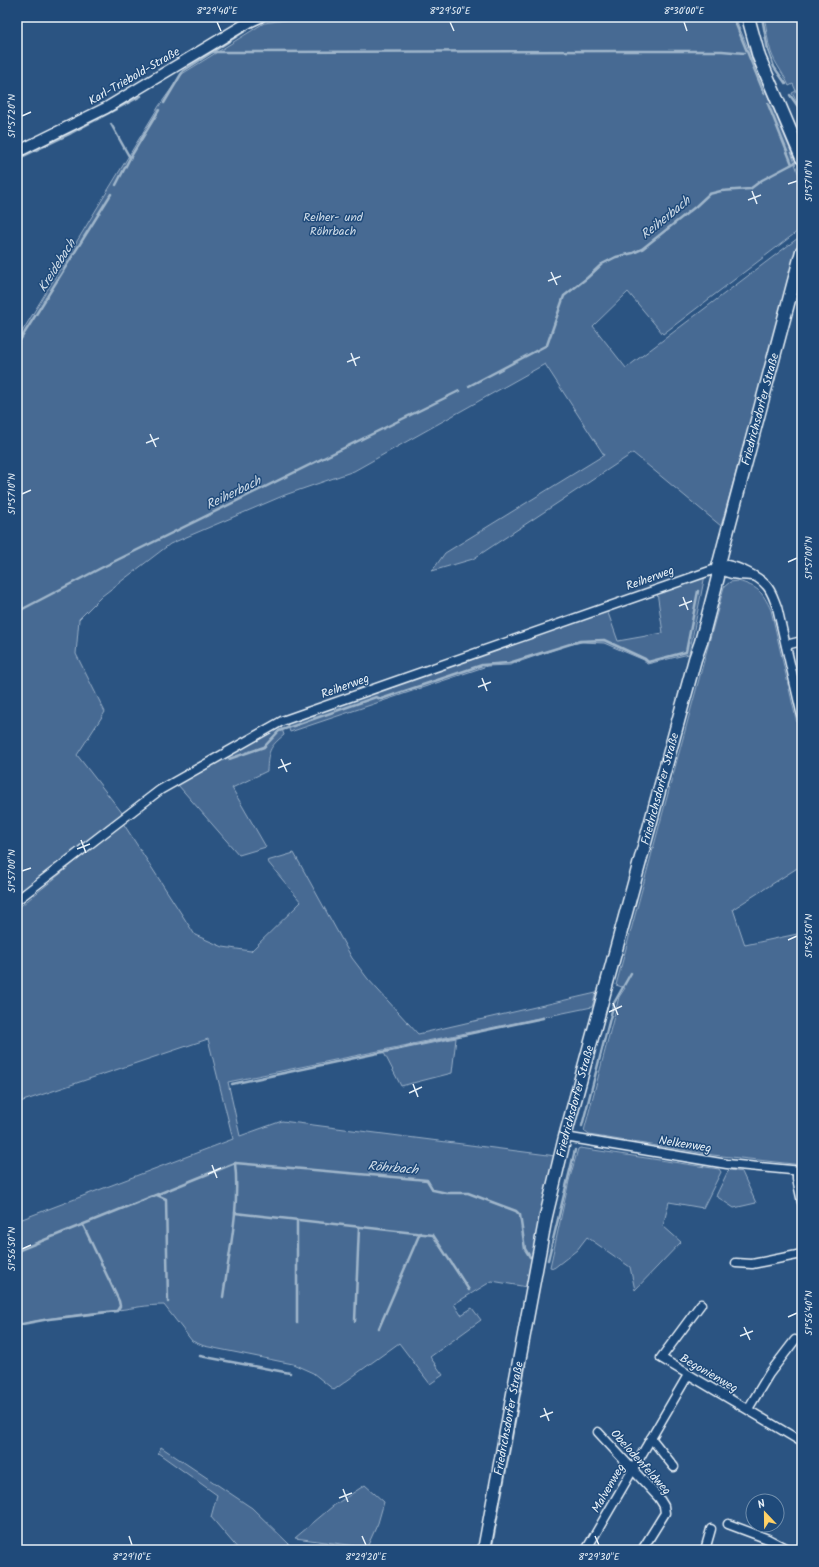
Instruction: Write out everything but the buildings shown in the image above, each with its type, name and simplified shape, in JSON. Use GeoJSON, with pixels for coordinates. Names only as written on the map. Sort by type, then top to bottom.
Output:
{"type":"FeatureCollection","features":[{"type":"Feature","properties":{"kind":"main road"},"geometry":{"type":"LineString","coordinates":[[748,17],[759,57],[801,156]]}},
{"type":"Feature","properties":{"kind":"main road","name":"Friedrichsdorfer Straße"},"geometry":{"type":"LineString","coordinates":[[484,1550],[546,1216],[565,1137],[695,659],[701,642],[715,588],[718,568],[802,252]]}},
{"type":"Feature","properties":{"kind":"street","name":"Karl-Triebold-Straße"},"geometry":{"type":"LineString","coordinates":[[17,152],[106,108],[249,22],[260,17]]}},
{"type":"Feature","properties":{"kind":"street"},"geometry":{"type":"LineString","coordinates":[[718,568],[731,575],[752,576],[766,585],[771,592],[777,607],[802,716]]}},
{"type":"Feature","properties":{"kind":"street","name":"Reiherweg"},"geometry":{"type":"LineString","coordinates":[[17,900],[160,790],[282,721],[718,568]]}},
{"type":"Feature","properties":{"kind":"street"},"geometry":{"type":"LineString","coordinates":[[786,645],[802,641]]}},
{"type":"Feature","properties":{"kind":"street","name":"Nelkenweg"},"geometry":{"type":"LineString","coordinates":[[565,1137],[727,1164],[800,1171]]}},
{"type":"Feature","properties":{"kind":"street"},"geometry":{"type":"LineString","coordinates":[[800,1171],[797,1179],[802,1202]]}},
{"type":"Feature","properties":{"kind":"street"},"geometry":{"type":"LineString","coordinates":[[736,1263],[752,1264],[802,1254]]}},
{"type":"Feature","properties":{"kind":"street","name":"Begonienweg"},"geometry":{"type":"LineString","coordinates":[[701,1304],[661,1358],[802,1442]]}},
{"type":"Feature","properties":{"kind":"street"},"geometry":{"type":"LineString","coordinates":[[748,1409],[769,1374],[795,1340]]}},
{"type":"Feature","properties":{"kind":"street","name":"Malvenweg"},"geometry":{"type":"LineString","coordinates":[[586,1550],[688,1375]]}},
{"type":"Feature","properties":{"kind":"street","name":"Obelodenfeldweg"},"geometry":{"type":"LineString","coordinates":[[598,1432],[632,1471],[659,1498],[664,1506],[665,1513],[642,1550]]}},
{"type":"Feature","properties":{"kind":"street"},"geometry":{"type":"LineString","coordinates":[[651,1438],[674,1467]]}},
{"type":"Feature","properties":{"kind":"street"},"geometry":{"type":"LineString","coordinates":[[728,1524],[768,1539],[789,1550]]}},
{"type":"Feature","properties":{"kind":"street"},"geometry":{"type":"LineString","coordinates":[[705,1550],[711,1528]]}},
{"type":"Feature","properties":{"kind":"green space","name":"Reiher- und Röhrbach"},"geometry":{"type":"Polygon","coordinates":[[[306,17],[735,17],[790,149],[802,184],[802,228],[663,334],[628,292],[593,326],[626,368],[802,235],[721,526],[633,453],[473,559],[432,571],[445,553],[604,455],[545,364],[354,471],[285,495],[170,544],[102,596],[79,619],[76,654],[105,712],[77,755],[123,814],[17,895],[17,340],[159,106],[182,74],[264,23],[306,17]]]}},
{"type":"Feature","properties":{"kind":"green space"},"geometry":{"type":"Polygon","coordinates":[[[764,17],[800,17],[802,19],[802,112],[792,93],[796,91],[793,84],[789,86],[773,56],[764,17]]]}},
{"type":"Feature","properties":{"kind":"green space"},"geometry":{"type":"Polygon","coordinates":[[[705,575],[689,654],[647,664],[644,660],[604,643],[582,642],[567,645],[510,665],[487,666],[290,732],[287,723],[607,610],[618,641],[663,633],[657,592],[705,575]]]}},
{"type":"Feature","properties":{"kind":"green space"},"geometry":{"type":"Polygon","coordinates":[[[738,581],[750,585],[759,591],[765,598],[771,610],[802,745],[802,865],[733,909],[745,945],[802,933],[802,1165],[713,1155],[589,1135],[584,1131],[619,997],[625,988],[616,985],[724,587],[730,582],[738,581]]]}},
{"type":"Feature","properties":{"kind":"green space"},"geometry":{"type":"Polygon","coordinates":[[[281,726],[284,735],[270,750],[267,771],[232,788],[266,847],[239,855],[178,785],[281,726]]]}},
{"type":"Feature","properties":{"kind":"green space"},"geometry":{"type":"Polygon","coordinates":[[[123,823],[195,935],[223,947],[251,951],[301,902],[267,861],[294,853],[352,958],[368,979],[418,1034],[596,993],[592,1007],[228,1082],[240,1136],[282,1121],[556,1156],[540,1214],[527,1287],[492,1281],[454,1304],[461,1315],[472,1308],[481,1320],[430,1357],[443,1375],[430,1384],[399,1343],[334,1390],[313,1373],[293,1364],[204,1346],[192,1341],[164,1305],[67,1316],[17,1325],[17,1221],[233,1139],[208,1039],[17,1103],[17,909],[123,823]]]}},
{"type":"Feature","properties":{"kind":"green space"},"geometry":{"type":"Polygon","coordinates":[[[456,1038],[452,1073],[401,1086],[384,1053],[456,1038]]]}},
{"type":"Feature","properties":{"kind":"green space"},"geometry":{"type":"Polygon","coordinates":[[[580,1148],[719,1169],[721,1172],[703,1208],[669,1202],[663,1226],[681,1242],[635,1290],[630,1267],[587,1237],[577,1250],[554,1268],[550,1267],[569,1181],[578,1149],[580,1148]]]}},
{"type":"Feature","properties":{"kind":"green space"},"geometry":{"type":"Polygon","coordinates":[[[730,1170],[742,1172],[756,1203],[734,1208],[716,1196],[727,1173],[730,1170]]]}},
{"type":"Feature","properties":{"kind":"green space"},"geometry":{"type":"Polygon","coordinates":[[[161,1447],[252,1508],[289,1544],[288,1550],[239,1550],[211,1517],[217,1495],[158,1453],[161,1447]]]}},
{"type":"Feature","properties":{"kind":"green space"},"geometry":{"type":"Polygon","coordinates":[[[365,1485],[384,1502],[378,1523],[368,1545],[364,1547],[295,1538],[333,1506],[365,1485]]]}},
{"type":"Feature","properties":{"kind":"waterway"},"geometry":{"type":"LineString","coordinates":[[733,17],[764,93]]}},
{"type":"Feature","properties":{"kind":"waterway"},"geometry":{"type":"LineString","coordinates":[[762,17],[768,50],[774,67],[786,84]]}},
{"type":"Feature","properties":{"kind":"waterway","name":"Kreidebach"},"geometry":{"type":"LineString","coordinates":[[164,103],[183,71],[248,29]]}},
{"type":"Feature","properties":{"kind":"waterway"},"geometry":{"type":"LineString","coordinates":[[212,52],[722,51],[744,53]]}},
{"type":"Feature","properties":{"kind":"waterway"},"geometry":{"type":"LineString","coordinates":[[790,95],[799,108],[802,118]]}},
{"type":"Feature","properties":{"kind":"waterway"},"geometry":{"type":"LineString","coordinates":[[17,159],[71,133],[141,96]]}},
{"type":"Feature","properties":{"kind":"waterway"},"geometry":{"type":"LineString","coordinates":[[768,104],[792,164]]}},
{"type":"Feature","properties":{"kind":"waterway","name":"Kreidebach"},"geometry":{"type":"LineString","coordinates":[[116,185],[130,158],[159,110]]}},
{"type":"Feature","properties":{"kind":"waterway"},"geometry":{"type":"LineString","coordinates":[[111,124],[130,158]]}},
{"type":"Feature","properties":{"kind":"waterway","name":"Reiherbach"},"geometry":{"type":"LineString","coordinates":[[469,386],[547,345],[564,296],[602,264],[616,257],[642,249],[709,194],[721,191],[750,189],[762,180],[800,160]]}},
{"type":"Feature","properties":{"kind":"waterway","name":"Kreidebach"},"geometry":{"type":"LineString","coordinates":[[17,345],[111,194]]}},
{"type":"Feature","properties":{"kind":"waterway","name":"Reiherbach"},"geometry":{"type":"LineString","coordinates":[[17,612],[101,568],[459,391]]}},
{"type":"Feature","properties":{"kind":"waterway"},"geometry":{"type":"LineString","coordinates":[[229,759],[264,747],[279,731],[376,697],[381,699],[482,665],[509,663],[580,641],[604,640],[645,659],[648,662],[686,652],[698,591]]}},
{"type":"Feature","properties":{"kind":"waterway","name":"Röhrbach"},"geometry":{"type":"LineString","coordinates":[[582,1126],[614,1003],[631,973]]}},
{"type":"Feature","properties":{"kind":"waterway"},"geometry":{"type":"LineString","coordinates":[[232,1084],[543,1018]]}},
{"type":"Feature","properties":{"kind":"waterway","name":"Röhrbach"},"geometry":{"type":"LineString","coordinates":[[548,1260],[575,1150]]}},
{"type":"Feature","properties":{"kind":"waterway","name":"Röhrbach"},"geometry":{"type":"LineString","coordinates":[[17,1251],[235,1163],[427,1180],[433,1190],[447,1193],[468,1193],[516,1211],[520,1215],[525,1249],[530,1257]]}},
{"type":"Feature","properties":{"kind":"waterway"},"geometry":{"type":"LineString","coordinates":[[223,1297],[235,1213],[235,1163]]}},
{"type":"Feature","properties":{"kind":"waterway"},"geometry":{"type":"LineString","coordinates":[[157,1195],[166,1199],[168,1302]]}},
{"type":"Feature","properties":{"kind":"waterway"},"geometry":{"type":"LineString","coordinates":[[235,1213],[433,1235],[469,1290]]}},
{"type":"Feature","properties":{"kind":"waterway"},"geometry":{"type":"LineString","coordinates":[[297,1220],[297,1323]]}},
{"type":"Feature","properties":{"kind":"waterway"},"geometry":{"type":"LineString","coordinates":[[17,1325],[49,1319],[117,1311],[120,1306],[119,1301],[83,1225]]}},
{"type":"Feature","properties":{"kind":"waterway"},"geometry":{"type":"LineString","coordinates":[[355,1321],[359,1227]]}},
{"type":"Feature","properties":{"kind":"waterway"},"geometry":{"type":"LineString","coordinates":[[379,1328],[420,1233]]}},
{"type":"Feature","properties":{"kind":"waterway"},"geometry":{"type":"LineString","coordinates":[[200,1356],[290,1373]]}},
{"type":"Feature","properties":{"kind":"waterway"},"geometry":{"type":"LineString","coordinates":[[491,1550],[525,1366]]}}]}
